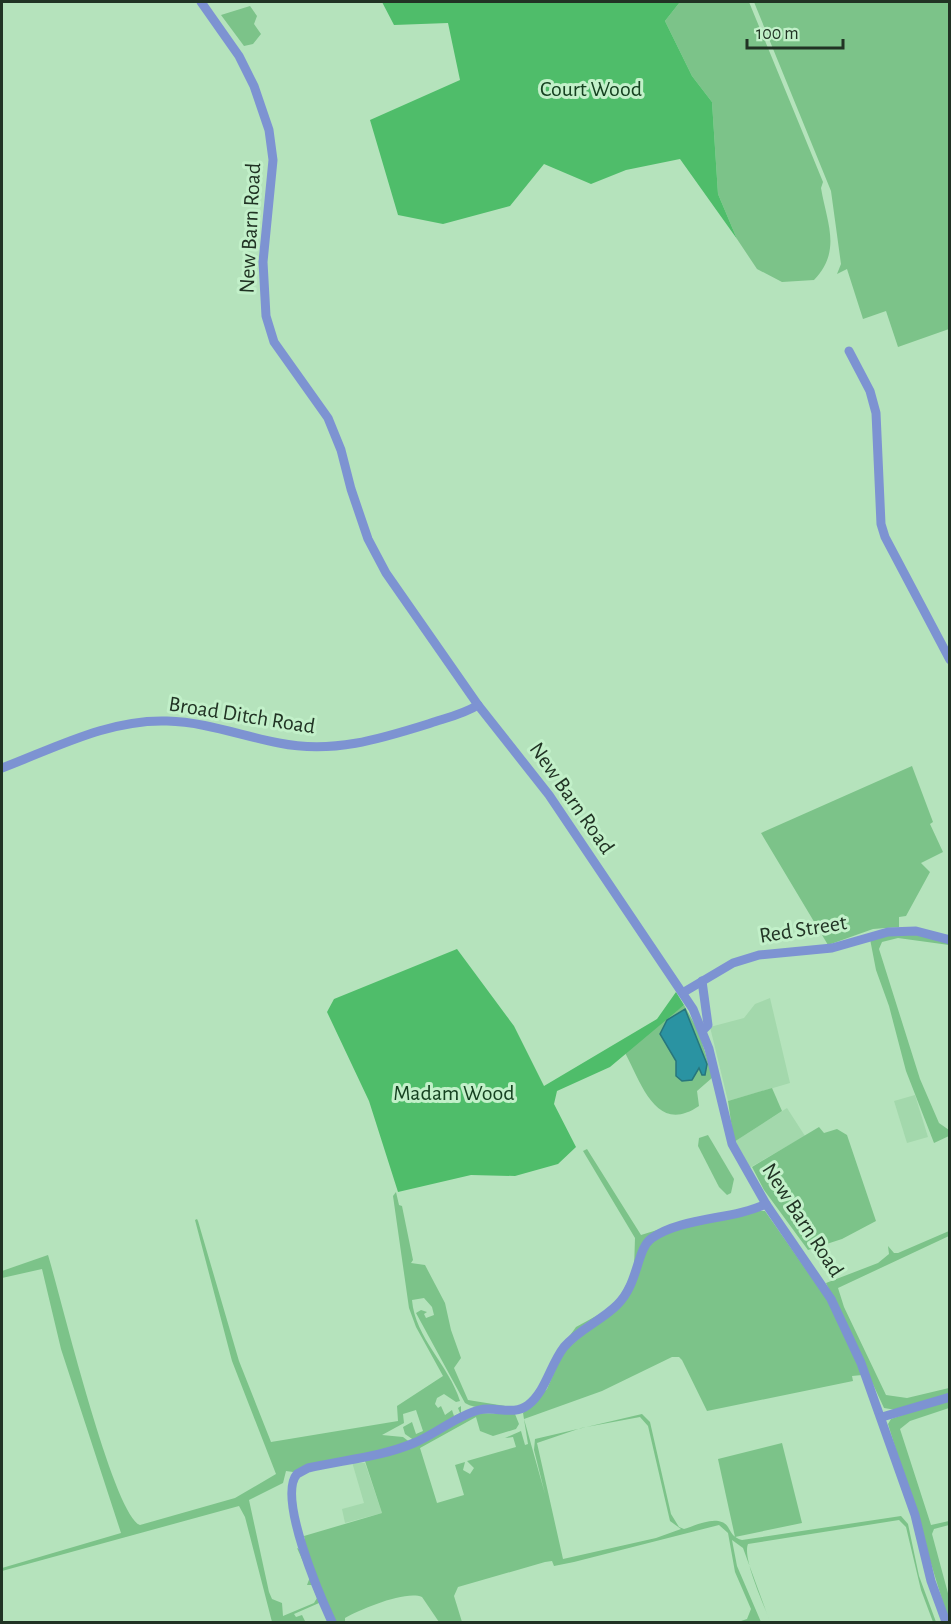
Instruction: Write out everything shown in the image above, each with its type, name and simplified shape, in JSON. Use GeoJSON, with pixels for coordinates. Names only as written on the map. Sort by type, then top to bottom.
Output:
{"type":"FeatureCollection","features":[{"type":"Feature","properties":{"kind":"street","name":"New Barn Road"},"geometry":{"type":"LineString","coordinates":[[201,2],[239,56],[255,86],[269,130],[273,160],[262,262],[266,316],[274,342],[328,418],[341,450],[368,539],[386,573],[478,705],[549,795],[684,992],[703,1030],[731,1141],[766,1204],[831,1299],[882,1417],[915,1515],[931,1581],[946,1623]]}},
{"type":"Feature","properties":{"kind":"street"},"geometry":{"type":"LineString","coordinates":[[849,351],[870,391],[876,412],[881,524],[885,537],[950,660]]}},
{"type":"Feature","properties":{"kind":"street","name":"Broad Ditch Road"},"geometry":{"type":"LineString","coordinates":[[2,768],[66,742],[133,723],[177,722],[279,743],[319,748],[369,742],[461,713],[478,705]]}},
{"type":"Feature","properties":{"kind":"street","name":"Red Street"},"geometry":{"type":"LineString","coordinates":[[684,992],[745,958],[832,948],[888,932],[916,931],[950,940]]}},
{"type":"Feature","properties":{"kind":"street"},"geometry":{"type":"LineString","coordinates":[[702,981],[708,1024],[703,1030]]}},
{"type":"Feature","properties":{"kind":"street"},"geometry":{"type":"LineString","coordinates":[[333,1623],[300,1542],[291,1490],[293,1479],[298,1473],[407,1446],[476,1411],[518,1410],[525,1407],[539,1393],[552,1366],[568,1342],[608,1313],[625,1296],[634,1280],[643,1248],[649,1240],[672,1229],[750,1211],[766,1204]]}},
{"type":"Feature","properties":{"kind":"street"},"geometry":{"type":"LineString","coordinates":[[882,1417],[950,1397]]}},
{"type":"Feature","properties":{"kind":"shaded area"},"geometry":{"type":"Polygon","coordinates":[[[680,2],[749,2],[823,182],[821,188],[829,225],[830,247],[823,269],[814,280],[782,282],[757,269],[737,239],[718,194],[712,102],[692,76],[665,21],[680,2]]]}},
{"type":"Feature","properties":{"kind":"shaded area"},"geometry":{"type":"Polygon","coordinates":[[[754,2],[949,2],[949,329],[898,347],[886,311],[863,319],[847,269],[837,274],[841,264],[831,191],[754,2]]]}},
{"type":"Feature","properties":{"kind":"shaded area"},"geometry":{"type":"Polygon","coordinates":[[[250,6],[257,16],[254,24],[261,34],[253,44],[244,46],[221,15],[250,6]]]}},
{"type":"Feature","properties":{"kind":"shaded area"},"geometry":{"type":"Polygon","coordinates":[[[912,766],[933,822],[930,824],[943,852],[921,863],[930,872],[906,916],[899,917],[899,927],[873,929],[828,945],[761,833],[912,766]]]}},
{"type":"Feature","properties":{"kind":"shaded area"},"geometry":{"type":"Polygon","coordinates":[[[888,931],[949,939],[949,945],[898,938],[882,942],[879,949],[920,1079],[939,1123],[949,1130],[949,1136],[934,1143],[906,1071],[889,1006],[876,970],[870,939],[888,931]]]}},
{"type":"Feature","properties":{"kind":"shaded area"},"geometry":{"type":"Polygon","coordinates":[[[770,998],[790,1083],[728,1101],[710,1027],[744,1018],[755,1004],[770,998]]]}},
{"type":"Feature","properties":{"kind":"shaded area"},"geometry":{"type":"Polygon","coordinates":[[[684,1005],[698,1030],[713,1077],[697,1091],[699,1106],[684,1113],[671,1114],[660,1110],[651,1101],[623,1049],[684,1005]]]}},
{"type":"Feature","properties":{"kind":"shaded area"},"geometry":{"type":"Polygon","coordinates":[[[772,1088],[782,1111],[734,1142],[728,1101],[772,1088]]]}},
{"type":"Feature","properties":{"kind":"shaded area"},"geometry":{"type":"Polygon","coordinates":[[[915,1095],[928,1137],[907,1143],[894,1101],[915,1095]]]}},
{"type":"Feature","properties":{"kind":"shaded area"},"geometry":{"type":"Polygon","coordinates":[[[787,1108],[805,1136],[749,1168],[734,1142],[787,1108]]]}},
{"type":"Feature","properties":{"kind":"shaded area"},"geometry":{"type":"Polygon","coordinates":[[[819,1127],[824,1133],[837,1129],[847,1135],[876,1221],[842,1239],[808,1250],[764,1190],[752,1167],[819,1127]]]}},
{"type":"Feature","properties":{"kind":"shaded area"},"geometry":{"type":"Polygon","coordinates":[[[708,1135],[734,1179],[731,1193],[727,1195],[719,1187],[698,1146],[699,1138],[708,1135]]]}},
{"type":"Feature","properties":{"kind":"shaded area"},"geometry":{"type":"Polygon","coordinates":[[[587,1149],[641,1235],[670,1226],[643,1243],[631,1285],[623,1297],[610,1308],[628,1289],[634,1269],[635,1238],[583,1151],[587,1149]]]}},
{"type":"Feature","properties":{"kind":"shaded area"},"geometry":{"type":"Polygon","coordinates":[[[396,1192],[399,1205],[402,1206],[413,1260],[411,1263],[425,1265],[445,1303],[461,1358],[454,1368],[468,1400],[512,1407],[523,1405],[510,1409],[476,1407],[465,1403],[416,1313],[421,1310],[427,1312],[424,1314],[426,1318],[434,1315],[432,1307],[424,1298],[412,1300],[419,1327],[448,1375],[460,1401],[456,1402],[444,1394],[437,1398],[435,1404],[438,1408],[441,1406],[445,1415],[452,1410],[454,1416],[460,1413],[458,1408],[461,1406],[461,1416],[415,1441],[405,1434],[403,1427],[412,1422],[416,1434],[423,1431],[416,1410],[403,1414],[404,1423],[382,1435],[403,1437],[411,1443],[293,1472],[286,1471],[283,1483],[249,1500],[269,1592],[272,1599],[282,1603],[283,1616],[314,1603],[317,1598],[312,1585],[307,1585],[310,1577],[297,1548],[301,1550],[320,1599],[319,1603],[294,1614],[296,1617],[302,1615],[305,1621],[272,1622],[245,1517],[239,1506],[2,1571],[2,1568],[121,1533],[61,1349],[42,1269],[2,1278],[2,1271],[48,1255],[102,1445],[129,1512],[140,1525],[235,1498],[276,1474],[232,1361],[195,1220],[197,1219],[239,1361],[271,1442],[398,1421],[397,1406],[443,1376],[416,1327],[409,1308],[393,1196],[396,1192]]]}},
{"type":"Feature","properties":{"kind":"shaded area"},"geometry":{"type":"Polygon","coordinates":[[[765,1211],[833,1308],[862,1375],[852,1376],[853,1381],[707,1411],[682,1360],[679,1357],[672,1357],[602,1391],[524,1419],[545,1494],[534,1450],[535,1439],[579,1429],[537,1443],[563,1559],[656,1538],[681,1529],[670,1521],[648,1426],[640,1417],[586,1427],[642,1414],[650,1422],[671,1514],[679,1527],[684,1529],[719,1521],[728,1527],[735,1537],[742,1540],[901,1516],[908,1524],[919,1576],[936,1622],[933,1622],[921,1590],[906,1527],[899,1520],[748,1544],[750,1567],[743,1548],[732,1540],[737,1566],[761,1622],[738,1622],[747,1619],[751,1609],[735,1572],[728,1533],[719,1525],[574,1562],[554,1566],[552,1561],[545,1562],[458,1587],[454,1596],[462,1622],[439,1622],[422,1597],[405,1596],[362,1610],[345,1618],[345,1622],[334,1622],[302,1540],[305,1540],[304,1536],[382,1513],[364,1458],[391,1452],[475,1413],[515,1414],[519,1424],[516,1429],[493,1436],[480,1431],[476,1417],[420,1448],[437,1503],[464,1495],[455,1465],[465,1462],[463,1470],[470,1474],[474,1468],[467,1461],[516,1447],[513,1437],[505,1438],[521,1431],[525,1445],[528,1444],[523,1413],[547,1389],[563,1352],[613,1310],[646,1247],[667,1232],[765,1211]]]}},
{"type":"Feature","properties":{"kind":"shaded area"},"geometry":{"type":"Polygon","coordinates":[[[949,1231],[949,1236],[838,1288],[844,1307],[886,1395],[907,1398],[949,1388],[949,1396],[896,1410],[884,1408],[826,1283],[878,1263],[889,1254],[888,1246],[894,1253],[898,1253],[949,1231]]]}},
{"type":"Feature","properties":{"kind":"shaded area"},"geometry":{"type":"Polygon","coordinates":[[[606,1311],[578,1330],[539,1387],[553,1359],[576,1327],[606,1311]]]}},
{"type":"Feature","properties":{"kind":"shaded area"},"geometry":{"type":"Polygon","coordinates":[[[949,1399],[949,1408],[910,1421],[900,1429],[931,1525],[949,1521],[949,1525],[934,1529],[932,1534],[949,1597],[949,1622],[888,1424],[891,1419],[949,1399]]]}},
{"type":"Feature","properties":{"kind":"shaded area"},"geometry":{"type":"Polygon","coordinates":[[[782,1443],[802,1523],[735,1537],[718,1459],[782,1443]]]}},
{"type":"Feature","properties":{"kind":"shaded area"},"geometry":{"type":"Polygon","coordinates":[[[352,1462],[365,1463],[382,1513],[345,1523],[342,1509],[364,1503],[352,1462]]]}},
{"type":"Feature","properties":{"kind":"green space","name":"Court Wood"},"geometry":{"type":"Polygon","coordinates":[[[382,2],[680,2],[665,21],[692,76],[712,102],[718,194],[737,239],[680,159],[626,170],[591,184],[544,164],[510,206],[443,224],[398,215],[370,120],[460,80],[448,23],[394,25],[382,2]]]}},
{"type":"Feature","properties":{"kind":"green space","name":"Madam Wood"},"geometry":{"type":"Polygon","coordinates":[[[457,949],[514,1026],[544,1086],[657,1019],[676,992],[684,1005],[610,1067],[557,1091],[554,1104],[576,1147],[558,1164],[515,1176],[471,1175],[398,1192],[369,1101],[327,1012],[334,999],[457,949]]]}},
{"type":"Feature","properties":{"kind":"water"},"geometry":{"type":"Polygon","coordinates":[[[685,1009],[707,1064],[705,1075],[702,1075],[699,1068],[692,1080],[682,1081],[676,1076],[676,1061],[660,1034],[667,1020],[685,1009]]]}}]}
